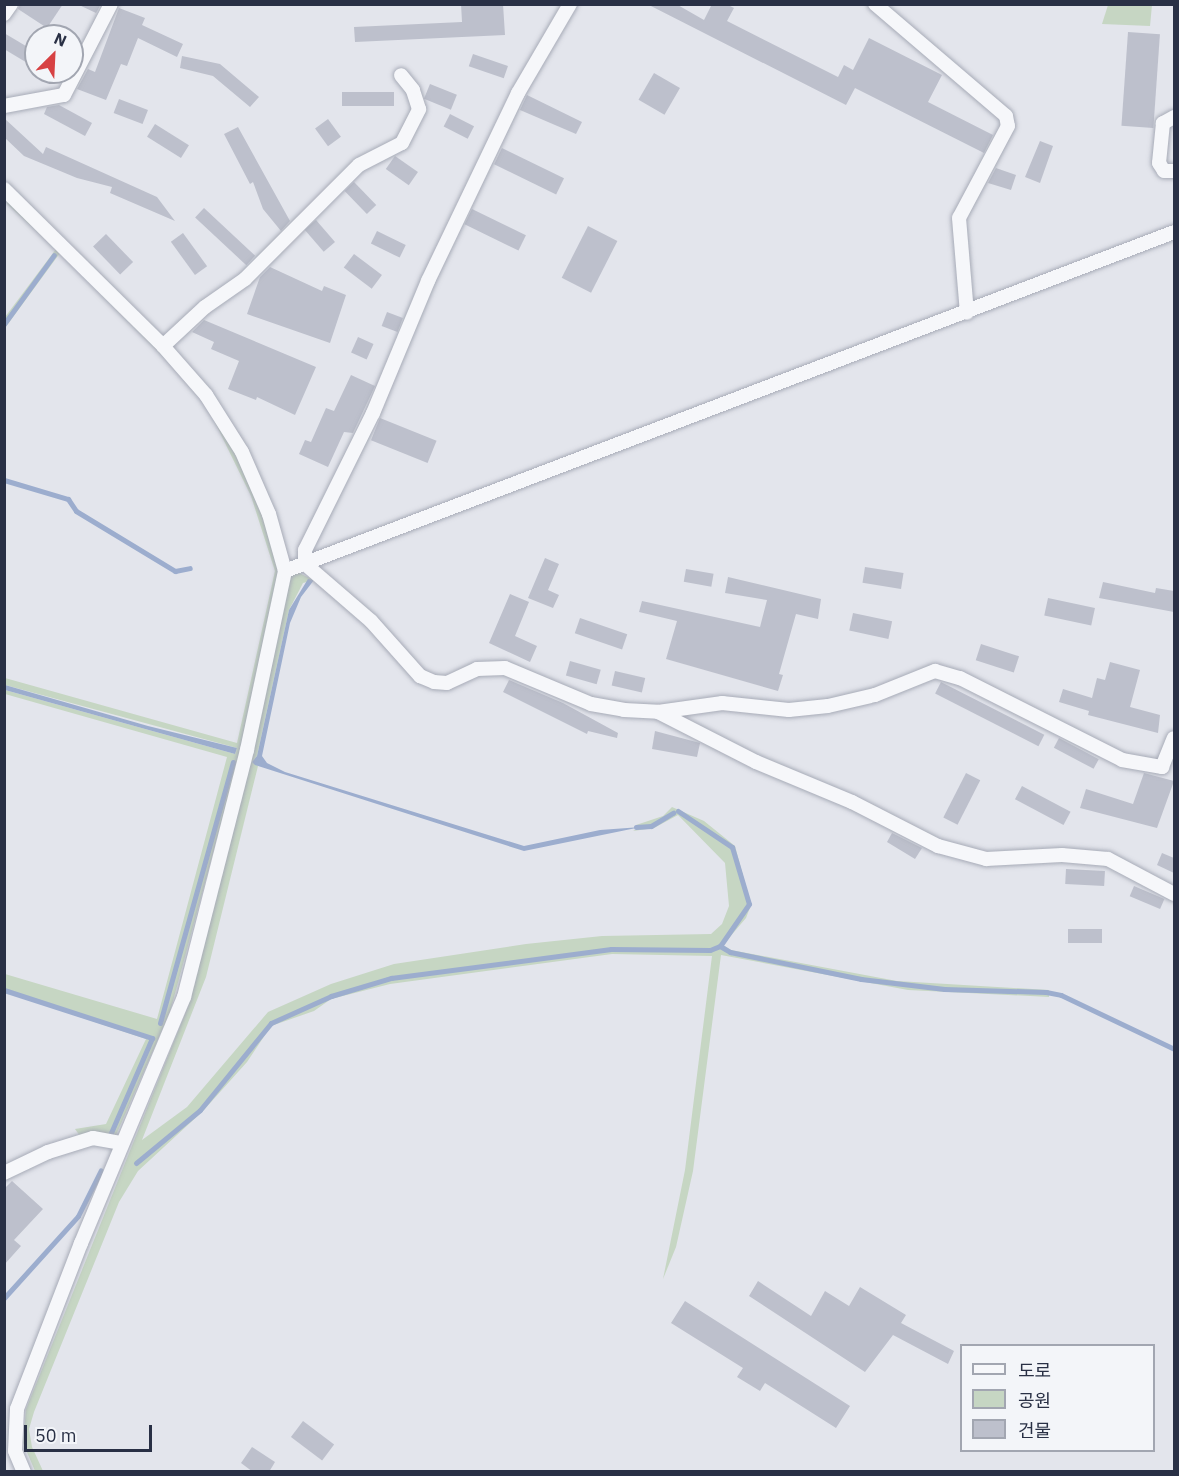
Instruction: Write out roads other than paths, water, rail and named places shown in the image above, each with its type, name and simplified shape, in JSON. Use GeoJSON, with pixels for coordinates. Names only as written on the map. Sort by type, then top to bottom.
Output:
{"type":"FeatureCollection","features":[{"type":"Feature","properties":{"kind":"street"},"geometry":{"type":"LineString","coordinates":[[4,14],[10,4]]}},
{"type":"Feature","properties":{"kind":"street"},"geometry":{"type":"LineString","coordinates":[[4,106],[64,95],[111,4]]}},
{"type":"Feature","properties":{"kind":"street"},"geometry":{"type":"LineString","coordinates":[[570,4],[518,93],[428,281],[373,413],[305,550],[305,564],[371,621],[420,676],[434,682],[447,683],[477,669],[505,668],[591,704],[658,712],[722,704],[789,710],[828,706],[885,691],[935,671],[960,678],[1122,760],[1162,767],[1174,738]]}},
{"type":"Feature","properties":{"kind":"street"},"geometry":{"type":"LineString","coordinates":[[875,4],[1006,116],[1008,126],[959,218],[967,313]]}},
{"type":"Feature","properties":{"kind":"street"},"geometry":{"type":"LineString","coordinates":[[163,346],[205,307],[245,279],[359,165],[402,143],[419,109],[413,90],[401,75]]}},
{"type":"Feature","properties":{"kind":"street"},"geometry":{"type":"LineString","coordinates":[[1174,117],[1163,123],[1159,163],[1164,171],[1174,171]]}},
{"type":"Feature","properties":{"kind":"street"},"geometry":{"type":"LineString","coordinates":[[4,189],[163,346],[206,395],[242,452],[281,547],[285,572],[247,750],[184,997],[122,1143],[17,1409],[15,1450],[24,1472]]}},
{"type":"Feature","properties":{"kind":"street"},"geometry":{"type":"LineString","coordinates":[[285,572],[1174,232]]}},
{"type":"Feature","properties":{"kind":"street"},"geometry":{"type":"LineString","coordinates":[[658,712],[756,762],[852,802],[938,846],[986,859],[1062,855],[1108,859],[1174,894]]}},
{"type":"Feature","properties":{"kind":"street"},"geometry":{"type":"LineString","coordinates":[[4,1173],[93,1138],[122,1143]]}},
{"type":"Feature","properties":{"kind":"water"},"geometry":{"type":"Polygon","coordinates":[[[308,579],[314,580],[301,597],[290,623],[262,756],[267,763],[285,772],[524,846],[600,830],[641,827],[524,851],[255,765],[252,762],[257,756],[289,610],[308,579]]]}},
{"type":"Feature","properties":{"kind":"water"},"geometry":{"type":"Polygon","coordinates":[[[5,685],[148,726],[237,748],[235,754],[5,690],[5,685]]]}},
{"type":"Feature","properties":{"kind":"waterway"},"geometry":{"type":"LineString","coordinates":[[4,324],[54,255]]}},
{"type":"Feature","properties":{"kind":"waterway"},"geometry":{"type":"LineString","coordinates":[[4,480],[68,499],[76,511],[175,571],[190,568]]}},
{"type":"Feature","properties":{"kind":"waterway"},"geometry":{"type":"LineString","coordinates":[[160,1023],[233,762]]}},
{"type":"Feature","properties":{"kind":"waterway"},"geometry":{"type":"LineString","coordinates":[[678,811],[732,847],[749,904],[720,946]]}},
{"type":"Feature","properties":{"kind":"waterway"},"geometry":{"type":"LineString","coordinates":[[636,827],[651,826],[673,813]]}},
{"type":"Feature","properties":{"kind":"waterway"},"geometry":{"type":"LineString","coordinates":[[136,1163],[200,1110],[271,1023],[331,996],[391,978],[611,949],[710,950],[720,946],[730,952],[861,979],[944,989],[1046,992],[1061,995],[1174,1049]]}},
{"type":"Feature","properties":{"kind":"waterway"},"geometry":{"type":"LineString","coordinates":[[4,990],[152,1038],[110,1135]]}},
{"type":"Feature","properties":{"kind":"waterway"},"geometry":{"type":"LineString","coordinates":[[4,1298],[78,1216],[101,1170]]}}]}
